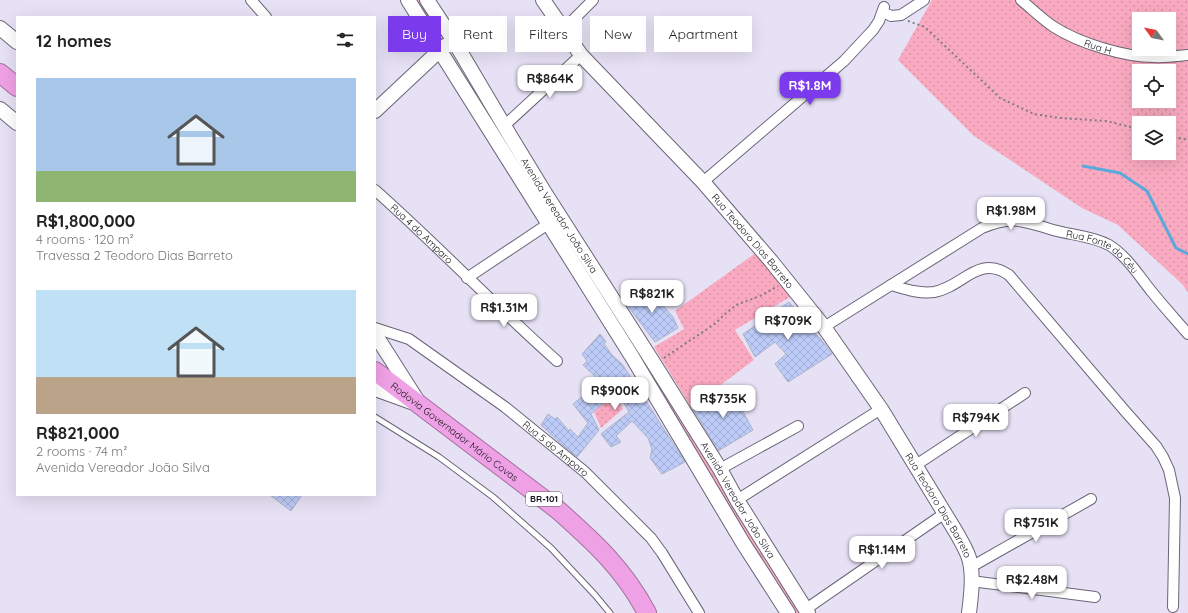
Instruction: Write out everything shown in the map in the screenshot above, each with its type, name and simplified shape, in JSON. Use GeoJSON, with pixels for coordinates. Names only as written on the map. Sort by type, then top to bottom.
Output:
{"type":"FeatureCollection","features":[{"type":"Feature","properties":{"kind":"highway"},"geometry":{"type":"LineString","coordinates":[[0,72],[16,86]]}},
{"type":"Feature","properties":{"kind":"highway","name":"Rodovia Governador Mário Covas"},"geometry":{"type":"LineString","coordinates":[[376,372],[558,510],[574,524],[618,567],[634,590],[647,613]]}},
{"type":"Feature","properties":{"kind":"street"},"geometry":{"type":"LineString","coordinates":[[251,0],[265,16]]}},
{"type":"Feature","properties":{"kind":"street","name":"Avenida Vereador João Silva"},"geometry":{"type":"LineString","coordinates":[[408,0],[418,16]]}},
{"type":"Feature","properties":{"kind":"street","name":"Avenida Vereador João Silva"},"geometry":{"type":"LineString","coordinates":[[427,0],[449,33]]}},
{"type":"Feature","properties":{"kind":"street","name":"Rua Teodoro Dias Barreto"},"geometry":{"type":"LineString","coordinates":[[543,0],[554,16]]}},
{"type":"Feature","properties":{"kind":"street"},"geometry":{"type":"LineString","coordinates":[[577,16],[593,0]]}},
{"type":"Feature","properties":{"kind":"street"},"geometry":{"type":"LineString","coordinates":[[703,182],[844,61],[873,30],[879,21],[883,10],[896,16],[908,11],[924,0]]}},
{"type":"Feature","properties":{"kind":"street","name":"Rua H"},"geometry":{"type":"LineString","coordinates":[[1021,0],[1054,27],[1083,42],[1124,53],[1147,57],[1188,55]]}},
{"type":"Feature","properties":{"kind":"street"},"geometry":{"type":"LineString","coordinates":[[0,28],[16,41]]}},
{"type":"Feature","properties":{"kind":"street"},"geometry":{"type":"LineString","coordinates":[[376,111],[438,52]]}},
{"type":"Feature","properties":{"kind":"street","name":"Avenida Vereador João Silva"},"geometry":{"type":"LineString","coordinates":[[441,52],[496,142],[631,355],[743,543],[788,613]]}},
{"type":"Feature","properties":{"kind":"street","name":"Avenida Vereador João Silva"},"geometry":{"type":"LineString","coordinates":[[460,52],[506,130],[655,365],[720,469],[737,500],[807,611]]}},
{"type":"Feature","properties":{"kind":"street","name":"Rua Teodoro Dias Barreto"},"geometry":{"type":"LineString","coordinates":[[579,52],[703,182],[788,281],[824,327],[881,409],[966,550],[971,574],[969,613]]}},
{"type":"Feature","properties":{"kind":"street"},"geometry":{"type":"LineString","coordinates":[[496,142],[506,130],[581,55]]}},
{"type":"Feature","properties":{"kind":"street"},"geometry":{"type":"LineString","coordinates":[[0,109],[16,122]]}},
{"type":"Feature","properties":{"kind":"street","name":"Rua 4 do Amparo"},"geometry":{"type":"LineString","coordinates":[[376,191],[509,318],[558,362]]}},
{"type":"Feature","properties":{"kind":"street","name":"Rua Fonte do Céu"},"geometry":{"type":"LineString","coordinates":[[824,327],[982,228],[996,222],[1006,220],[1023,221],[1061,232],[1097,240],[1109,245],[1130,264],[1188,334]]}},
{"type":"Feature","properties":{"kind":"street"},"geometry":{"type":"LineString","coordinates":[[467,278],[548,224]]}},
{"type":"Feature","properties":{"kind":"street"},"geometry":{"type":"LineString","coordinates":[[569,258],[581,250]]}},
{"type":"Feature","properties":{"kind":"street"},"geometry":{"type":"LineString","coordinates":[[891,284],[911,290],[927,292],[945,288],[957,283],[979,269],[987,268],[1003,271],[1009,275],[1120,406],[1156,446],[1163,457],[1169,470],[1175,498],[1173,607]]}},
{"type":"Feature","properties":{"kind":"street","name":"Rua 5 do Amparo"},"geometry":{"type":"LineString","coordinates":[[376,328],[409,339],[505,408],[585,472],[651,538],[699,613]]}},
{"type":"Feature","properties":{"kind":"street"},"geometry":{"type":"LineString","coordinates":[[376,336],[420,406]]}},
{"type":"Feature","properties":{"kind":"street"},"geometry":{"type":"LineString","coordinates":[[376,389],[420,406]]}},
{"type":"Feature","properties":{"kind":"street"},"geometry":{"type":"LineString","coordinates":[[916,465],[1025,393]]}},
{"type":"Feature","properties":{"kind":"street"},"geometry":{"type":"LineString","coordinates":[[737,500],[881,409]]}},
{"type":"Feature","properties":{"kind":"street"},"geometry":{"type":"LineString","coordinates":[[720,469],[798,426]]}},
{"type":"Feature","properties":{"kind":"street"},"geometry":{"type":"LineString","coordinates":[[971,574],[1091,499]]}},
{"type":"Feature","properties":{"kind":"street"},"geometry":{"type":"LineString","coordinates":[[807,611],[945,513]]}},
{"type":"Feature","properties":{"kind":"street"},"geometry":{"type":"LineString","coordinates":[[971,574],[1095,597]]}},
{"type":"Feature","properties":{"kind":"lane"},"geometry":{"type":"LineString","coordinates":[[376,418],[439,458],[493,497],[550,548],[595,594],[610,613]]}},
{"type":"Feature","properties":{"kind":"path"},"geometry":{"type":"LineString","coordinates":[[896,16],[925,27],[1000,98],[1034,114],[1060,118],[1106,121],[1132,127]]}},
{"type":"Feature","properties":{"kind":"path"},"geometry":{"type":"LineString","coordinates":[[1176,137],[1188,140]]}},
{"type":"Feature","properties":{"kind":"path"},"geometry":{"type":"LineString","coordinates":[[655,365],[716,323],[736,306],[760,296],[788,281]]}},
{"type":"Feature","properties":{"kind":"green space"},"geometry":{"type":"Polygon","coordinates":[[[410,0],[421,0],[431,16],[420,16],[410,0]]]}},
{"type":"Feature","properties":{"kind":"green space"},"geometry":{"type":"Polygon","coordinates":[[[932,0],[1188,0],[1188,50],[1176,52],[1176,12],[1132,12],[1132,56],[1188,55],[1188,293],[1183,285],[1118,225],[1082,208],[974,136],[898,60],[932,0]]]}},
{"type":"Feature","properties":{"kind":"green space"},"geometry":{"type":"Polygon","coordinates":[[[757,252],[790,297],[735,330],[754,360],[691,407],[654,347],[684,329],[675,311],[757,252]]]}},
{"type":"Feature","properties":{"kind":"green space"},"geometry":{"type":"Polygon","coordinates":[[[585,261],[800,613],[792,613],[574,269],[585,261]]]}},
{"type":"Feature","properties":{"kind":"green space"},"geometry":{"type":"Polygon","coordinates":[[[615,394],[623,409],[601,428],[594,412],[615,394]]]}},
{"type":"Feature","properties":{"kind":"building"},"geometry":{"type":"Polygon","coordinates":[[[656,285],[658,300],[673,317],[678,328],[655,342],[624,301],[656,285]]]}},
{"type":"Feature","properties":{"kind":"building"},"geometry":{"type":"Polygon","coordinates":[[[789,302],[832,354],[788,382],[775,364],[786,354],[775,342],[755,357],[743,334],[789,302]]]}},
{"type":"Feature","properties":{"kind":"building"},"geometry":{"type":"Polygon","coordinates":[[[600,334],[606,342],[604,344],[612,355],[622,364],[685,462],[662,474],[650,458],[652,449],[648,438],[632,421],[616,436],[621,442],[611,447],[601,434],[629,412],[617,391],[591,414],[599,430],[577,457],[541,425],[548,414],[555,419],[557,417],[569,431],[570,429],[578,437],[588,423],[573,404],[601,382],[583,365],[587,361],[582,354],[600,334]]]}},
{"type":"Feature","properties":{"kind":"building"},"geometry":{"type":"Polygon","coordinates":[[[729,386],[753,430],[718,451],[693,409],[729,386]]]}},
{"type":"Feature","properties":{"kind":"building"},"geometry":{"type":"Polygon","coordinates":[[[271,496],[301,496],[291,511],[271,496]]]}},
{"type":"Feature","properties":{"kind":"waterway"},"geometry":{"type":"LineString","coordinates":[[1083,166],[1120,173],[1147,191],[1176,248],[1188,254]]}}]}
